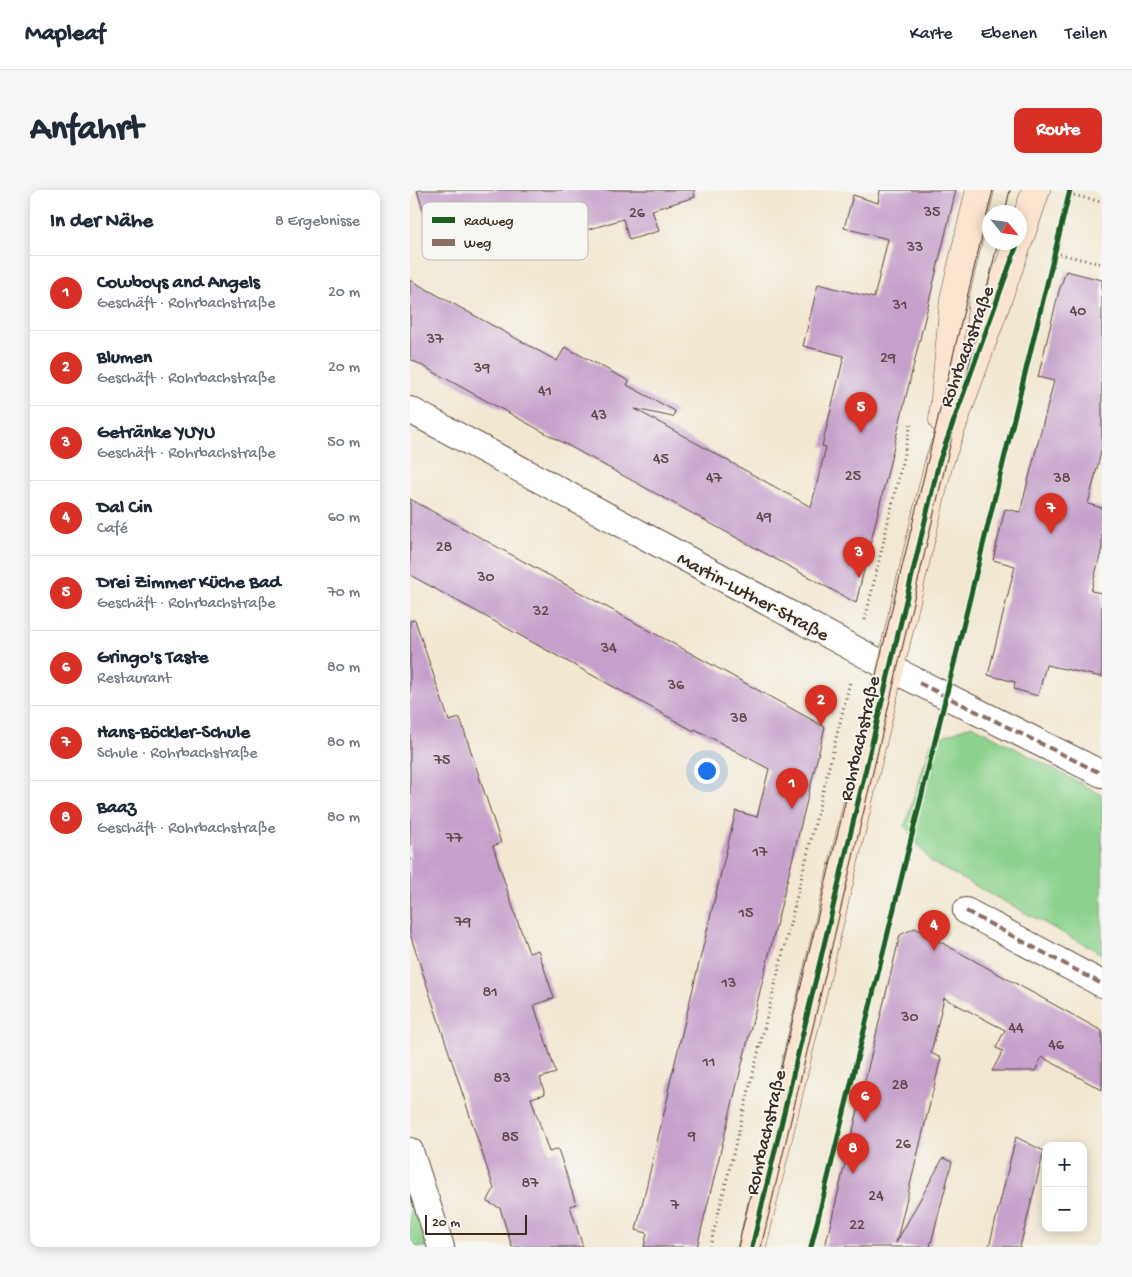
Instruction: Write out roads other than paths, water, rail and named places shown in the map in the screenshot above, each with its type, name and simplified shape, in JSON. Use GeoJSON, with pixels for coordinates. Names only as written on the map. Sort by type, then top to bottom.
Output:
{"type":"FeatureCollection","features":[{"type":"Feature","properties":{"kind":"street","name":"Rohrbachstraße"},"geometry":{"type":"LineString","coordinates":[[940,462],[954,298],[980,190]]}},
{"type":"Feature","properties":{"kind":"street"},"geometry":{"type":"LineString","coordinates":[[1027,216],[1036,190]]}},
{"type":"Feature","properties":{"kind":"street","name":"Rohrbachstraße"},"geometry":{"type":"LineString","coordinates":[[752,1247],[940,462],[1015,250]]}},
{"type":"Feature","properties":{"kind":"street","name":"Martin-Luther-Straße"},"geometry":{"type":"LineString","coordinates":[[410,410],[890,668],[1102,774]]}},
{"type":"Feature","properties":{"kind":"street"},"geometry":{"type":"LineString","coordinates":[[966,911],[1102,984]]}},
{"type":"Feature","properties":{"kind":"street"},"geometry":{"type":"LineString","coordinates":[[410,1151],[441,1247]]}},
{"type":"Feature","properties":{"kind":"tram line"},"geometry":{"type":"LineString","coordinates":[[738,1247],[993,190]]}},
{"type":"Feature","properties":{"kind":"tram line"},"geometry":{"type":"LineString","coordinates":[[1007,205],[1010,190]]}},
{"type":"Feature","properties":{"kind":"tram line"},"geometry":{"type":"LineString","coordinates":[[761,1247],[996,250]]}},
{"type":"Feature","properties":{"kind":"place","name":"Drei Zimmer Küche Bad"},"geometry":{"type":"Point","coordinates":[861,433]}},
{"type":"Feature","properties":{"kind":"place","name":"Hans-Böckler-Schule"},"geometry":{"type":"Point","coordinates":[1051,534]}},
{"type":"Feature","properties":{"kind":"place","name":"Getränke YUYU"},"geometry":{"type":"Point","coordinates":[859,578]}},
{"type":"Feature","properties":{"kind":"place","name":"Blumen"},"geometry":{"type":"Point","coordinates":[821,726]}},
{"type":"Feature","properties":{"kind":"place","name":"Cowboys and Angels"},"geometry":{"type":"Point","coordinates":[792,809]}},
{"type":"Feature","properties":{"kind":"place","name":"Dal Cin"},"geometry":{"type":"Point","coordinates":[934,951]}},
{"type":"Feature","properties":{"kind":"place","name":"Gringo's Taste"},"geometry":{"type":"Point","coordinates":[865,1122]}},
{"type":"Feature","properties":{"kind":"place","name":"Baaz"},"geometry":{"type":"Point","coordinates":[853,1174]}}]}
